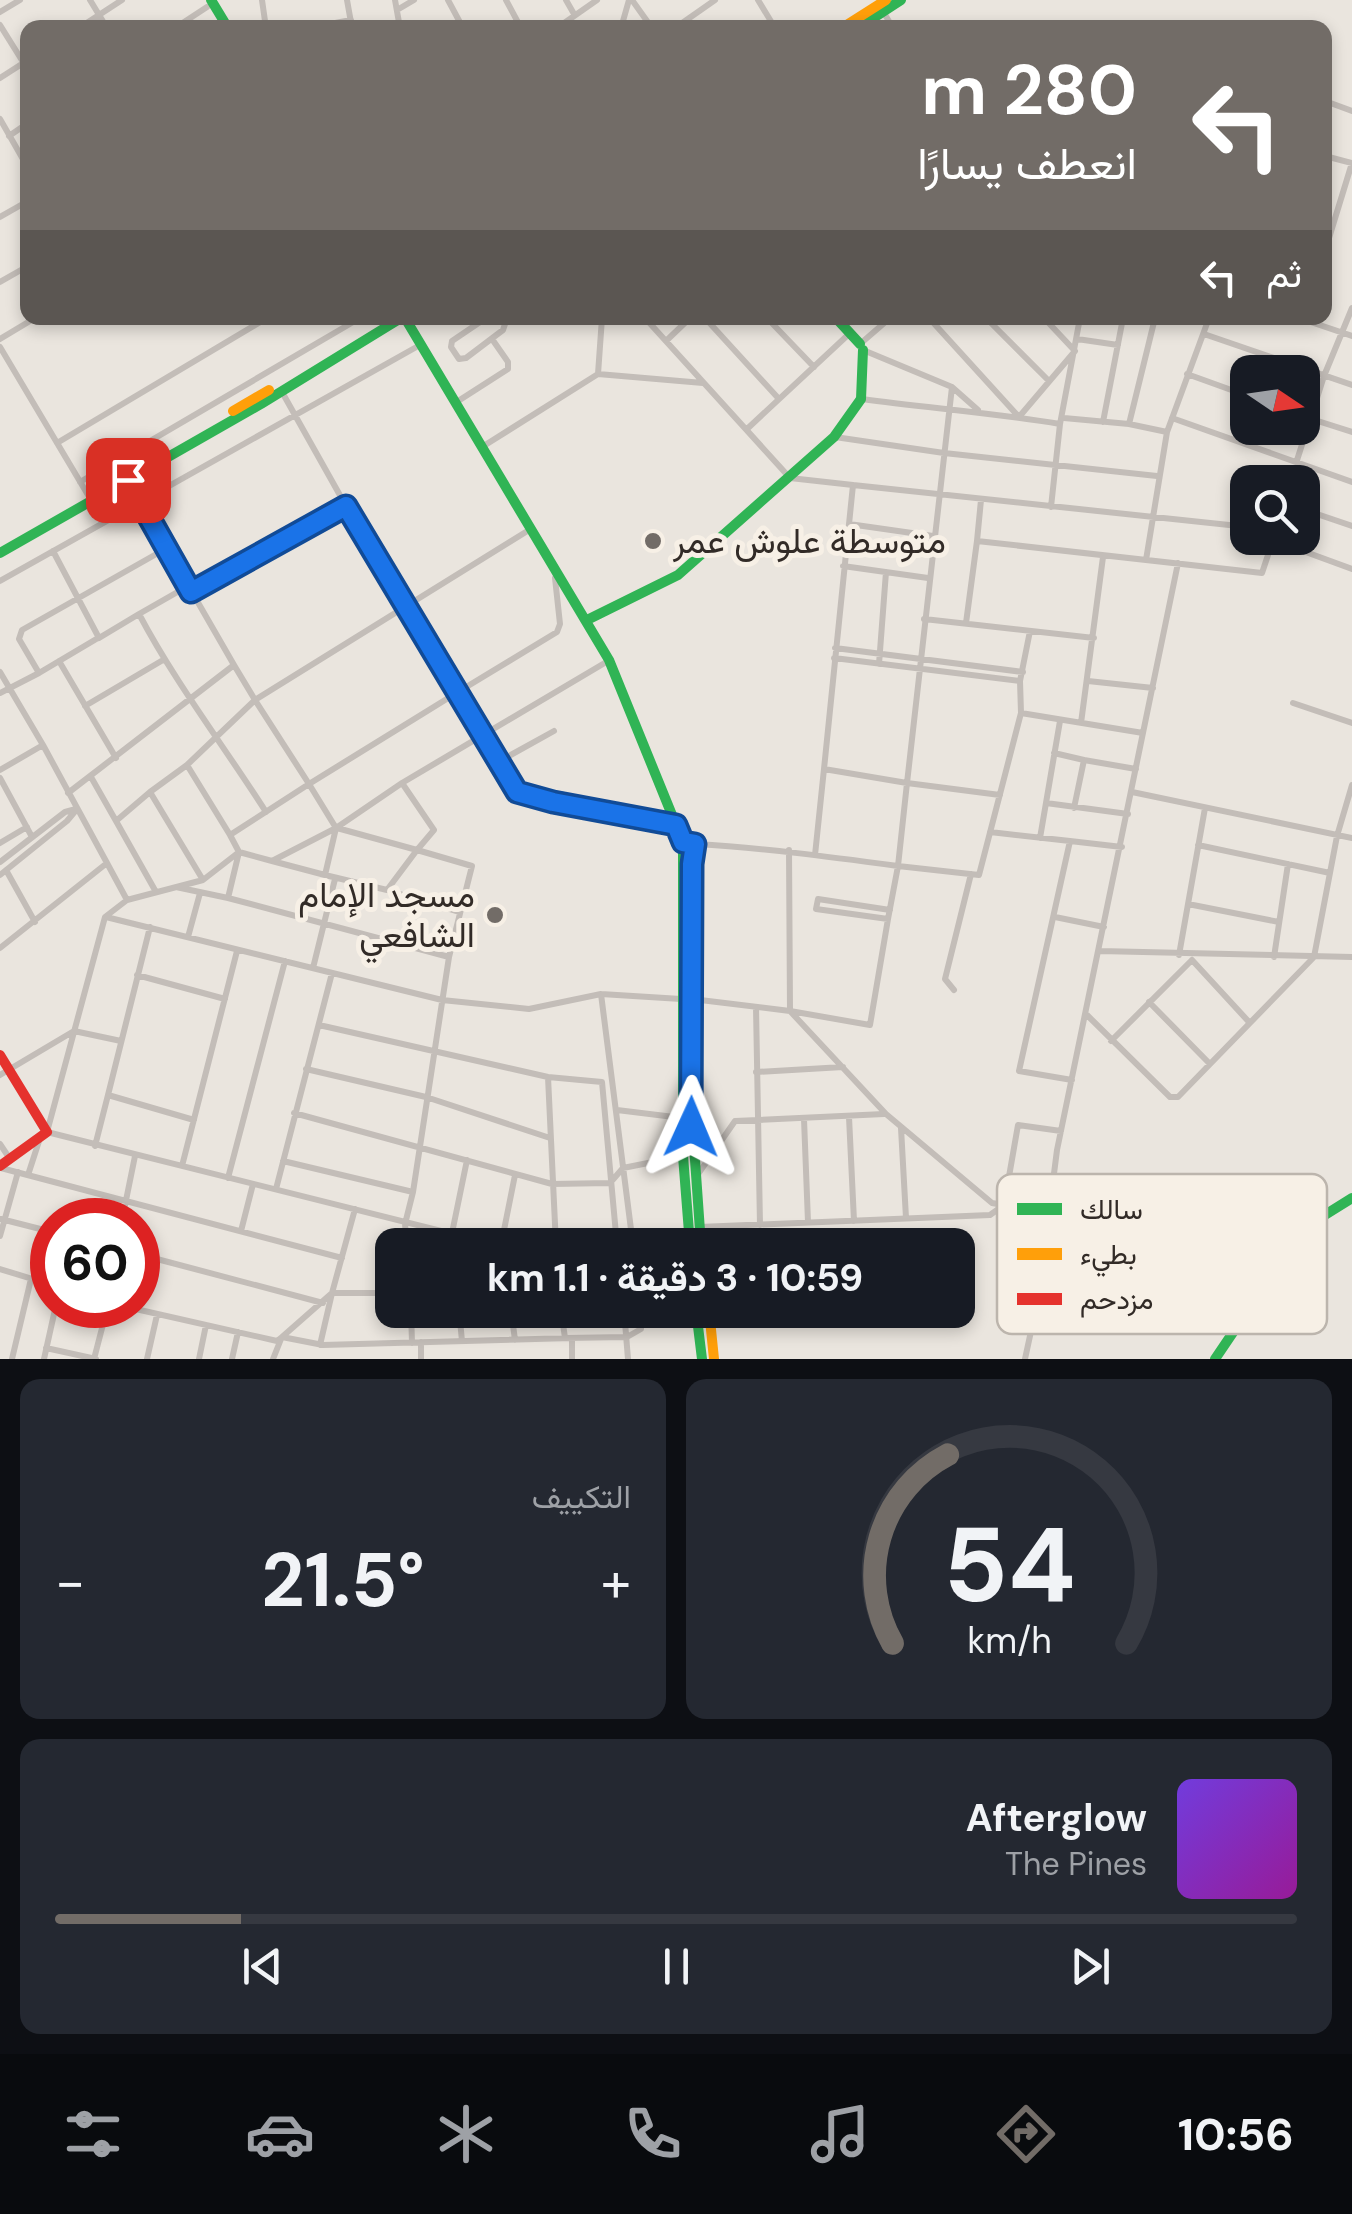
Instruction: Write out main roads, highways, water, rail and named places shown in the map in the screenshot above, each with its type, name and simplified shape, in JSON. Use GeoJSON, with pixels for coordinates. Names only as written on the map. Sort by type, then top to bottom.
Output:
{"type":"FeatureCollection","features":[{"type":"Feature","properties":{"kind":"main road"},"geometry":{"type":"LineString","coordinates":[[857,20],[901,0]]}},
{"type":"Feature","properties":{"kind":"main road"},"geometry":{"type":"LineString","coordinates":[[0,550],[376,325]]}},
{"type":"Feature","properties":{"kind":"main road"},"geometry":{"type":"LineString","coordinates":[[0,550],[394,325]]}},
{"type":"Feature","properties":{"kind":"main road"},"geometry":{"type":"LineString","coordinates":[[406,325],[609,660],[676,825],[689,842],[682,1118],[688,1228]]}},
{"type":"Feature","properties":{"kind":"main road"},"geometry":{"type":"LineString","coordinates":[[586,620],[678,575],[834,437],[861,399],[862,347],[843,325]]}},
{"type":"Feature","properties":{"kind":"main road"},"geometry":{"type":"LineString","coordinates":[[687,999],[693,1182],[699,1228]]}},
{"type":"Feature","properties":{"kind":"main road"},"geometry":{"type":"LineString","coordinates":[[0,1055],[4,1072],[44,1134],[4,1164]]}},
{"type":"Feature","properties":{"kind":"main road"},"geometry":{"type":"LineString","coordinates":[[1327,1213],[1352,1198]]}},
{"type":"Feature","properties":{"kind":"main road"},"geometry":{"type":"LineString","coordinates":[[698,1328],[702,1359]]}},
{"type":"Feature","properties":{"kind":"main road"},"geometry":{"type":"LineString","coordinates":[[710,1328],[714,1359]]}},
{"type":"Feature","properties":{"kind":"main road"},"geometry":{"type":"LineString","coordinates":[[1216,1359],[1233,1334]]}},
{"type":"Feature","properties":{"kind":"place","name":"متوسطة علوش عمر"},"geometry":{"type":"Point","coordinates":[653,541]}},
{"type":"Feature","properties":{"kind":"place","name":"مسجد الإمام الشافعي"},"geometry":{"type":"Point","coordinates":[495,915]}}]}
